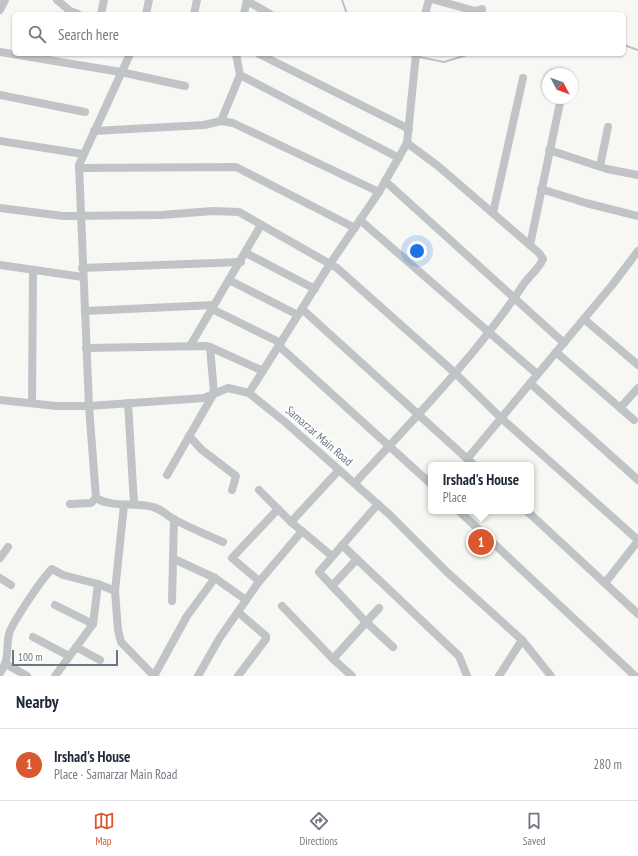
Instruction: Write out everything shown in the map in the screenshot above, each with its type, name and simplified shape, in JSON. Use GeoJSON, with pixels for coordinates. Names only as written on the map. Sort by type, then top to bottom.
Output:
{"type":"FeatureCollection","features":[{"type":"Feature","properties":{"kind":"street"},"geometry":{"type":"LineString","coordinates":[[0,10],[5,0]]}},
{"type":"Feature","properties":{"kind":"street"},"geometry":{"type":"LineString","coordinates":[[57,0],[75,12]]}},
{"type":"Feature","properties":{"kind":"street"},"geometry":{"type":"LineString","coordinates":[[101,12],[104,0]]}},
{"type":"Feature","properties":{"kind":"street"},"geometry":{"type":"LineString","coordinates":[[146,12],[149,0]]}},
{"type":"Feature","properties":{"kind":"street"},"geometry":{"type":"LineString","coordinates":[[194,12],[197,0]]}},
{"type":"Feature","properties":{"kind":"street"},"geometry":{"type":"LineString","coordinates":[[426,12],[429,0]]}},
{"type":"Feature","properties":{"kind":"street"},"geometry":{"type":"LineString","coordinates":[[435,0],[475,11],[480,9],[481,0]]}},
{"type":"Feature","properties":{"kind":"street"},"geometry":{"type":"LineString","coordinates":[[244,12],[247,1],[266,12]]}},
{"type":"Feature","properties":{"kind":"street"},"geometry":{"type":"LineString","coordinates":[[0,52],[12,54]]}},
{"type":"Feature","properties":{"kind":"street"},"geometry":{"type":"LineString","coordinates":[[24,56],[121,72],[185,86]]}},
{"type":"Feature","properties":{"kind":"street"},"geometry":{"type":"LineString","coordinates":[[70,504],[91,503],[96,498],[82,277],[79,168],[83,154],[129,56]]}},
{"type":"Feature","properties":{"kind":"street"},"geometry":{"type":"LineString","coordinates":[[221,121],[240,75],[236,56]]}},
{"type":"Feature","properties":{"kind":"street"},"geometry":{"type":"LineString","coordinates":[[263,56],[409,129]]}},
{"type":"Feature","properties":{"kind":"street"},"geometry":{"type":"LineString","coordinates":[[249,393],[330,264],[379,192],[407,143],[416,56]]}},
{"type":"Feature","properties":{"kind":"street"},"geometry":{"type":"LineString","coordinates":[[240,75],[398,158]]}},
{"type":"Feature","properties":{"kind":"street"},"geometry":{"type":"LineString","coordinates":[[493,213],[523,78]]}},
{"type":"Feature","properties":{"kind":"street"},"geometry":{"type":"LineString","coordinates":[[0,95],[85,112]]}},
{"type":"Feature","properties":{"kind":"street"},"geometry":{"type":"LineString","coordinates":[[530,245],[560,104]]}},
{"type":"Feature","properties":{"kind":"street"},"geometry":{"type":"LineString","coordinates":[[94,131],[204,125],[221,121],[233,123],[379,192]]}},
{"type":"Feature","properties":{"kind":"street"},"geometry":{"type":"LineString","coordinates":[[600,166],[608,127]]}},
{"type":"Feature","properties":{"kind":"street"},"geometry":{"type":"LineString","coordinates":[[0,141],[83,154]]}},
{"type":"Feature","properties":{"kind":"street"},"geometry":{"type":"LineString","coordinates":[[355,483],[455,373],[515,298],[532,272],[540,266],[543,259],[530,245],[438,166],[407,143]]}},
{"type":"Feature","properties":{"kind":"street"},"geometry":{"type":"LineString","coordinates":[[549,150],[600,166],[638,175]]}},
{"type":"Feature","properties":{"kind":"street"},"geometry":{"type":"LineString","coordinates":[[79,168],[236,167],[355,228]]}},
{"type":"Feature","properties":{"kind":"street"},"geometry":{"type":"LineString","coordinates":[[385,180],[564,343]]}},
{"type":"Feature","properties":{"kind":"street"},"geometry":{"type":"LineString","coordinates":[[541,189],[586,203],[638,216]]}},
{"type":"Feature","properties":{"kind":"street"},"geometry":{"type":"LineString","coordinates":[[0,208],[24,212],[80,216],[161,215],[213,211],[239,212],[338,268],[455,373],[500,417],[638,540],[605,583]]}},
{"type":"Feature","properties":{"kind":"street"},"geometry":{"type":"LineString","coordinates":[[360,220],[537,374]]}},
{"type":"Feature","properties":{"kind":"street"},"geometry":{"type":"LineString","coordinates":[[190,346],[241,262],[261,225]]}},
{"type":"Feature","properties":{"kind":"street"},"geometry":{"type":"LineString","coordinates":[[467,458],[584,319],[638,250]]}},
{"type":"Feature","properties":{"kind":"street"},"geometry":{"type":"LineString","coordinates":[[246,253],[315,289]]}},
{"type":"Feature","properties":{"kind":"street"},"geometry":{"type":"LineString","coordinates":[[82,268],[241,262]]}},
{"type":"Feature","properties":{"kind":"street"},"geometry":{"type":"LineString","coordinates":[[0,265],[82,277]]}},
{"type":"Feature","properties":{"kind":"street"},"geometry":{"type":"LineString","coordinates":[[32,403],[33,270]]}},
{"type":"Feature","properties":{"kind":"street"},"geometry":{"type":"LineString","coordinates":[[229,280],[300,312],[471,462]]}},
{"type":"Feature","properties":{"kind":"street"},"geometry":{"type":"LineString","coordinates":[[85,312],[213,307],[280,344],[428,481]]}},
{"type":"Feature","properties":{"kind":"street"},"geometry":{"type":"LineString","coordinates":[[584,319],[638,365]]}},
{"type":"Feature","properties":{"kind":"street"},"geometry":{"type":"LineString","coordinates":[[86,348],[205,346],[263,371]]}},
{"type":"Feature","properties":{"kind":"street"},"geometry":{"type":"LineString","coordinates":[[167,475],[214,393],[210,348]]}},
{"type":"Feature","properties":{"kind":"street"},"geometry":{"type":"LineString","coordinates":[[556,352],[634,420]]}},
{"type":"Feature","properties":{"kind":"street"},"geometry":{"type":"LineString","coordinates":[[530,383],[638,480]]}},
{"type":"Feature","properties":{"kind":"street","name":"Samarzar Main Road"},"geometry":{"type":"LineString","coordinates":[[0,400],[56,406],[89,406],[128,402],[204,398],[228,388],[249,393],[378,504],[447,572],[522,640],[551,676]]}},
{"type":"Feature","properties":{"kind":"street"},"geometry":{"type":"LineString","coordinates":[[620,408],[638,388]]}},
{"type":"Feature","properties":{"kind":"street"},"geometry":{"type":"LineString","coordinates":[[128,402],[134,504]]}},
{"type":"Feature","properties":{"kind":"street"},"geometry":{"type":"LineString","coordinates":[[189,436],[202,450],[236,476],[232,490]]}},
{"type":"Feature","properties":{"kind":"street"},"geometry":{"type":"LineString","coordinates":[[291,522],[339,470]]}},
{"type":"Feature","properties":{"kind":"street"},"geometry":{"type":"LineString","coordinates":[[258,490],[291,522],[332,556]]}},
{"type":"Feature","properties":{"kind":"street"},"geometry":{"type":"LineString","coordinates":[[96,498],[104,502],[154,507],[174,519],[223,542]]}},
{"type":"Feature","properties":{"kind":"street"},"geometry":{"type":"LineString","coordinates":[[378,504],[319,572],[365,621],[394,647]]}},
{"type":"Feature","properties":{"kind":"street"},"geometry":{"type":"LineString","coordinates":[[124,505],[115,591],[118,630],[121,642],[154,676],[187,616],[215,578]]}},
{"type":"Feature","properties":{"kind":"street"},"geometry":{"type":"LineString","coordinates":[[259,581],[232,558],[278,509]]}},
{"type":"Feature","properties":{"kind":"street"},"geometry":{"type":"LineString","coordinates":[[462,514],[635,676]]}},
{"type":"Feature","properties":{"kind":"street"},"geometry":{"type":"LineString","coordinates":[[530,514],[638,614]]}},
{"type":"Feature","properties":{"kind":"street"},"geometry":{"type":"LineString","coordinates":[[172,601],[174,519]]}},
{"type":"Feature","properties":{"kind":"street"},"geometry":{"type":"LineString","coordinates":[[202,675],[219,639],[259,581],[302,531]]}},
{"type":"Feature","properties":{"kind":"street"},"geometry":{"type":"LineString","coordinates":[[342,545],[459,656],[467,676]]}},
{"type":"Feature","properties":{"kind":"street"},"geometry":{"type":"LineString","coordinates":[[0,558],[8,547]]}},
{"type":"Feature","properties":{"kind":"street"},"geometry":{"type":"LineString","coordinates":[[174,559],[215,578],[246,600]]}},
{"type":"Feature","properties":{"kind":"street"},"geometry":{"type":"LineString","coordinates":[[332,586],[357,559]]}},
{"type":"Feature","properties":{"kind":"street"},"geometry":{"type":"LineString","coordinates":[[0,673],[8,658],[9,634],[52,569],[57,570],[63,575],[98,584],[115,591]]}},
{"type":"Feature","properties":{"kind":"street"},"geometry":{"type":"LineString","coordinates":[[0,578],[11,585]]}},
{"type":"Feature","properties":{"kind":"street"},"geometry":{"type":"LineString","coordinates":[[55,676],[93,624],[98,584]]}},
{"type":"Feature","properties":{"kind":"street"},"geometry":{"type":"LineString","coordinates":[[55,604],[93,624]]}},
{"type":"Feature","properties":{"kind":"street"},"geometry":{"type":"LineString","coordinates":[[282,606],[333,659],[352,676]]}},
{"type":"Feature","properties":{"kind":"street"},"geometry":{"type":"LineString","coordinates":[[333,659],[365,621],[379,608]]}},
{"type":"Feature","properties":{"kind":"street"},"geometry":{"type":"LineString","coordinates":[[238,612],[266,636],[238,676]]}},
{"type":"Feature","properties":{"kind":"street"},"geometry":{"type":"LineString","coordinates":[[33,637],[69,656]]}},
{"type":"Feature","properties":{"kind":"street"},"geometry":{"type":"LineString","coordinates":[[499,676],[522,640]]}},
{"type":"Feature","properties":{"kind":"street"},"geometry":{"type":"LineString","coordinates":[[76,646],[100,660]]}},
{"type":"Feature","properties":{"kind":"street"},"geometry":{"type":"LineString","coordinates":[[6,664],[27,676]]}},
{"type":"Feature","properties":{"kind":"waterway"},"geometry":{"type":"LineString","coordinates":[[342,0],[346,12]]}},
{"type":"Feature","properties":{"kind":"waterway"},"geometry":{"type":"LineString","coordinates":[[626,46],[638,50]]}},
{"type":"Feature","properties":{"kind":"waterway"},"geometry":{"type":"LineString","coordinates":[[419,57],[444,62],[464,56]]}},
{"type":"Feature","properties":{"kind":"place","name":"Irshad's House"},"geometry":{"type":"Point","coordinates":[481,542]}}]}
